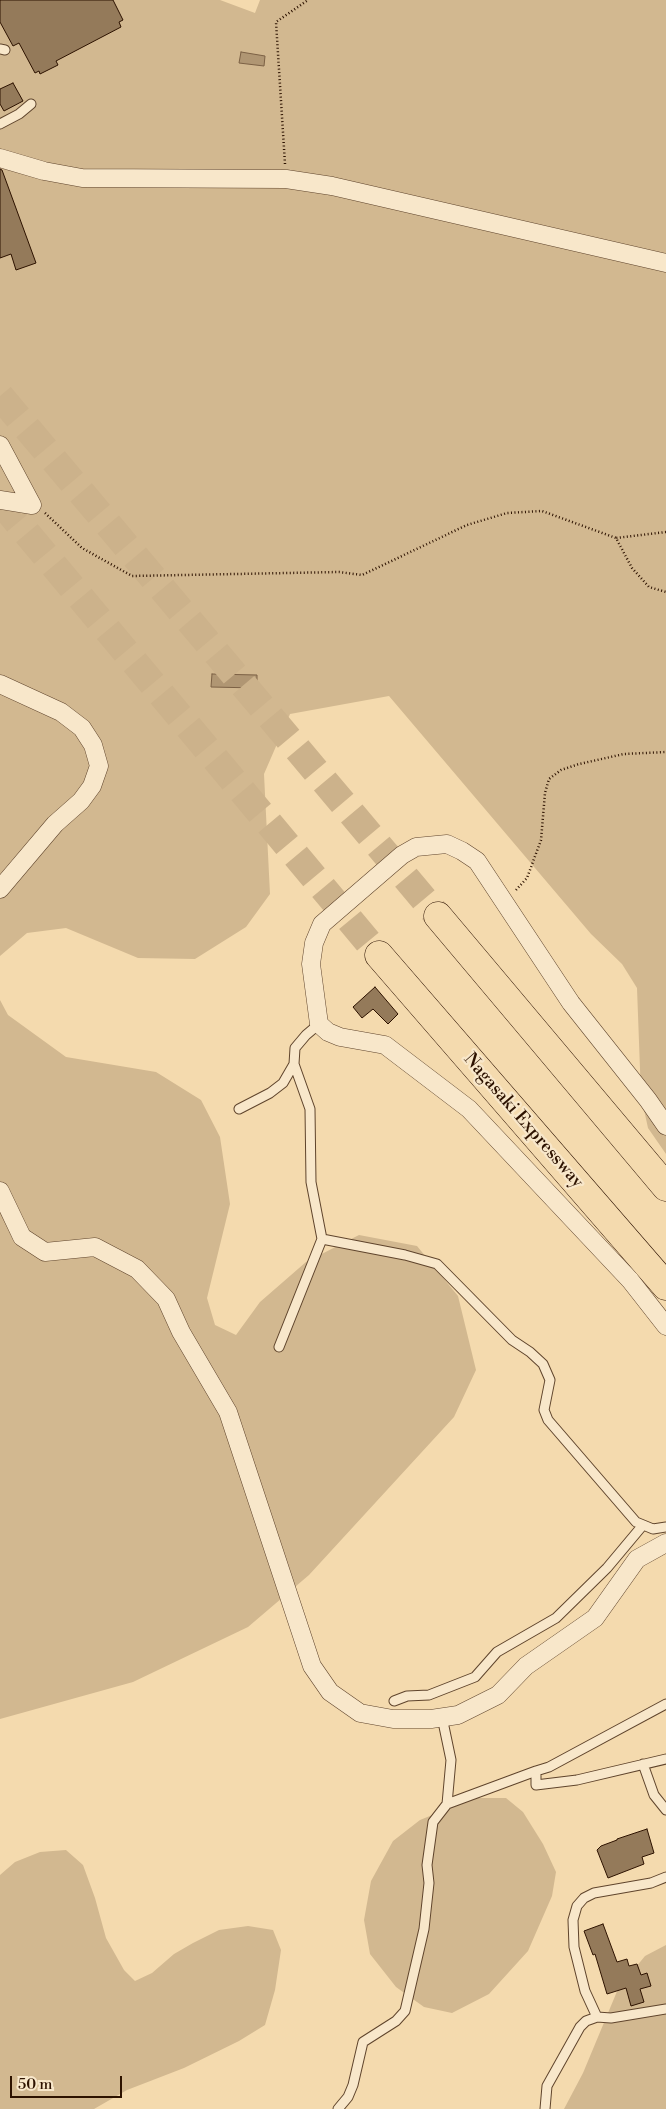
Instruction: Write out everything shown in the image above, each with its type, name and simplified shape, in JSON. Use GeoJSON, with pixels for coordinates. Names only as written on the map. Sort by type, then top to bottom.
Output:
{"type":"FeatureCollection","features":[{"type":"Feature","properties":{"kind":"highway"},"geometry":{"type":"LineString","coordinates":[[438,916],[666,1187]]}},
{"type":"Feature","properties":{"kind":"highway","name":"Nagasaki Expressway"},"geometry":{"type":"LineString","coordinates":[[379,955],[666,1286]]}},
{"type":"Feature","properties":{"kind":"street"},"geometry":{"type":"LineString","coordinates":[[0,158],[44,171],[82,178],[286,179],[332,186],[666,263]]}},
{"type":"Feature","properties":{"kind":"street"},"geometry":{"type":"LineString","coordinates":[[0,446],[32,505]]}},
{"type":"Feature","properties":{"kind":"street"},"geometry":{"type":"LineString","coordinates":[[0,500],[32,505]]}},
{"type":"Feature","properties":{"kind":"street"},"geometry":{"type":"LineString","coordinates":[[0,684],[61,712],[82,728],[93,745],[99,766],[92,786],[81,801],[55,824],[0,889]]}},
{"type":"Feature","properties":{"kind":"street"},"geometry":{"type":"LineString","coordinates":[[666,1126],[648,1100],[571,1002],[477,861],[454,847],[447,844],[416,847],[402,856],[322,924],[314,943],[311,964],[319,1024],[328,1032],[340,1037],[385,1045],[469,1109],[630,1280],[666,1326]]}},
{"type":"Feature","properties":{"kind":"street"},"geometry":{"type":"LineString","coordinates":[[0,1191],[22,1237],[45,1252],[95,1247],[137,1269],[166,1299],[181,1332],[228,1412],[312,1666],[330,1692],[360,1713],[393,1719],[431,1719],[458,1715],[498,1695],[526,1666],[595,1618],[638,1559],[666,1542]]}},
{"type":"Feature","properties":{"kind":"lane"},"geometry":{"type":"LineString","coordinates":[[0,124],[19,114],[31,104]]}},
{"type":"Feature","properties":{"kind":"lane"},"geometry":{"type":"LineString","coordinates":[[279,1347],[322,1239],[311,1182],[310,1109],[294,1064],[295,1048],[319,1024]]}},
{"type":"Feature","properties":{"kind":"lane"},"geometry":{"type":"LineString","coordinates":[[239,1109],[270,1093],[283,1083],[294,1064]]}},
{"type":"Feature","properties":{"kind":"lane"},"geometry":{"type":"LineString","coordinates":[[322,1239],[405,1255],[437,1264],[512,1340],[530,1352],[543,1364],[550,1380],[544,1410],[548,1420],[636,1522],[653,1529],[666,1527]]}},
{"type":"Feature","properties":{"kind":"lane"},"geometry":{"type":"LineString","coordinates":[[394,1701],[407,1696],[429,1695],[475,1677],[498,1652],[556,1618],[607,1568],[643,1525]]}},
{"type":"Feature","properties":{"kind":"lane"},"geometry":{"type":"LineString","coordinates":[[338,2109],[348,2097],[353,2085],[363,2042],[396,2021],[405,2012],[424,1929],[429,1883],[427,1865],[433,1822],[447,1804],[550,1767],[666,1704]]}},
{"type":"Feature","properties":{"kind":"lane"},"geometry":{"type":"LineString","coordinates":[[442,1717],[451,1760],[447,1804]]}},
{"type":"Feature","properties":{"kind":"lane"},"geometry":{"type":"LineString","coordinates":[[536,1772],[536,1785],[576,1780],[666,1759]]}},
{"type":"Feature","properties":{"kind":"lane"},"geometry":{"type":"LineString","coordinates":[[643,1764],[654,1796],[666,1810]]}},
{"type":"Feature","properties":{"kind":"lane"},"geometry":{"type":"LineString","coordinates":[[597,2018],[585,1991],[574,1947],[573,1920],[577,1906],[584,1898],[594,1893],[651,1883],[666,1877]]}},
{"type":"Feature","properties":{"kind":"lane"},"geometry":{"type":"LineString","coordinates":[[545,2109],[547,2086],[580,2027],[586,2021],[666,2009]]}},
{"type":"Feature","properties":{"kind":"path"},"geometry":{"type":"LineString","coordinates":[[286,179],[276,22],[308,0]]}},
{"type":"Feature","properties":{"kind":"path"},"geometry":{"type":"LineString","coordinates":[[32,505],[48,514],[82,548],[132,576],[339,572],[362,575],[467,525],[508,513],[542,511],[616,538],[666,532]]}},
{"type":"Feature","properties":{"kind":"path"},"geometry":{"type":"LineString","coordinates":[[616,538],[632,568],[649,587],[666,592]]}},
{"type":"Feature","properties":{"kind":"path"},"geometry":{"type":"LineString","coordinates":[[504,902],[527,878],[541,840],[545,793],[549,779],[561,770],[579,764],[624,754],[666,752]]}},
{"type":"Feature","properties":{"kind":"shaded area"},"geometry":{"type":"Polygon","coordinates":[[[0,0],[220,0],[255,13],[260,0],[666,0],[666,1154],[648,1128],[641,1096],[637,988],[622,964],[591,934],[389,696],[290,714],[264,774],[270,894],[246,927],[195,959],[138,958],[66,928],[27,933],[0,956],[0,0]]]}},
{"type":"Feature","properties":{"kind":"shaded area"},"geometry":{"type":"Polygon","coordinates":[[[241,52],[265,56],[264,66],[239,63],[241,52]]]}},
{"type":"Feature","properties":{"kind":"shaded area"},"geometry":{"type":"Polygon","coordinates":[[[212,674],[257,675],[257,688],[211,687],[212,674]]]}},
{"type":"Feature","properties":{"kind":"shaded area"},"geometry":{"type":"Polygon","coordinates":[[[0,1000],[8,1015],[66,1057],[156,1072],[201,1100],[220,1137],[230,1204],[207,1298],[215,1325],[236,1335],[260,1302],[306,1262],[359,1235],[417,1246],[458,1296],[476,1370],[454,1417],[309,1575],[248,1627],[133,1682],[0,1719],[0,1000]]]}},
{"type":"Feature","properties":{"kind":"shaded area"},"geometry":{"type":"Polygon","coordinates":[[[474,1798],[506,1798],[523,1812],[543,1844],[556,1872],[552,1896],[528,1951],[489,1994],[452,2013],[424,2007],[396,1987],[370,1954],[364,1920],[371,1881],[393,1841],[420,1820],[474,1798]]]}},
{"type":"Feature","properties":{"kind":"shaded area"},"geometry":{"type":"Polygon","coordinates":[[[66,1850],[83,1865],[95,1898],[106,1938],[124,1970],[135,1981],[152,1973],[174,1954],[219,1930],[248,1926],[273,1930],[281,1950],[275,1990],[265,2025],[239,2041],[184,2068],[127,2090],[94,2109],[0,2109],[0,1875],[15,1862],[40,1852],[66,1850]]]}},
{"type":"Feature","properties":{"kind":"shaded area"},"geometry":{"type":"Polygon","coordinates":[[[666,1945],[666,2109],[564,2109],[583,2073],[618,1989],[645,1956],[666,1945]]]}},
{"type":"Feature","properties":{"kind":"building"},"geometry":{"type":"Polygon","coordinates":[[[0,0],[113,0],[123,20],[119,22],[121,27],[56,61],[58,65],[40,74],[39,71],[35,73],[19,43],[13,46],[0,22],[0,0]]]}},
{"type":"Feature","properties":{"kind":"building"},"geometry":{"type":"Polygon","coordinates":[[[13,83],[23,101],[4,111],[0,104],[0,89],[13,83]]]}},
{"type":"Feature","properties":{"kind":"building"},"geometry":{"type":"Polygon","coordinates":[[[0,169],[2,170],[36,263],[16,270],[11,254],[0,258],[0,169]]]}},
{"type":"Feature","properties":{"kind":"building"},"geometry":{"type":"Polygon","coordinates":[[[375,987],[398,1014],[388,1024],[373,1009],[362,1018],[353,1007],[375,987]]]}},
{"type":"Feature","properties":{"kind":"building"},"geometry":{"type":"Polygon","coordinates":[[[647,1829],[654,1853],[642,1857],[644,1864],[608,1878],[597,1850],[601,1846],[617,1839],[647,1829]]]}},
{"type":"Feature","properties":{"kind":"building"},"geometry":{"type":"Polygon","coordinates":[[[603,1924],[617,1962],[627,1959],[629,1966],[637,1964],[641,1975],[647,1973],[651,1986],[640,1989],[644,2002],[631,2006],[626,1988],[607,1994],[595,1954],[593,1955],[584,1931],[603,1924]]]}},
{"type":"Feature","properties":{"kind":"tunnel"},"geometry":{"type":"LineString","coordinates":[[0,396],[438,916]]}},
{"type":"Feature","properties":{"kind":"tunnel"},"geometry":{"type":"LineString","coordinates":[[0,501],[379,955]]}}]}
